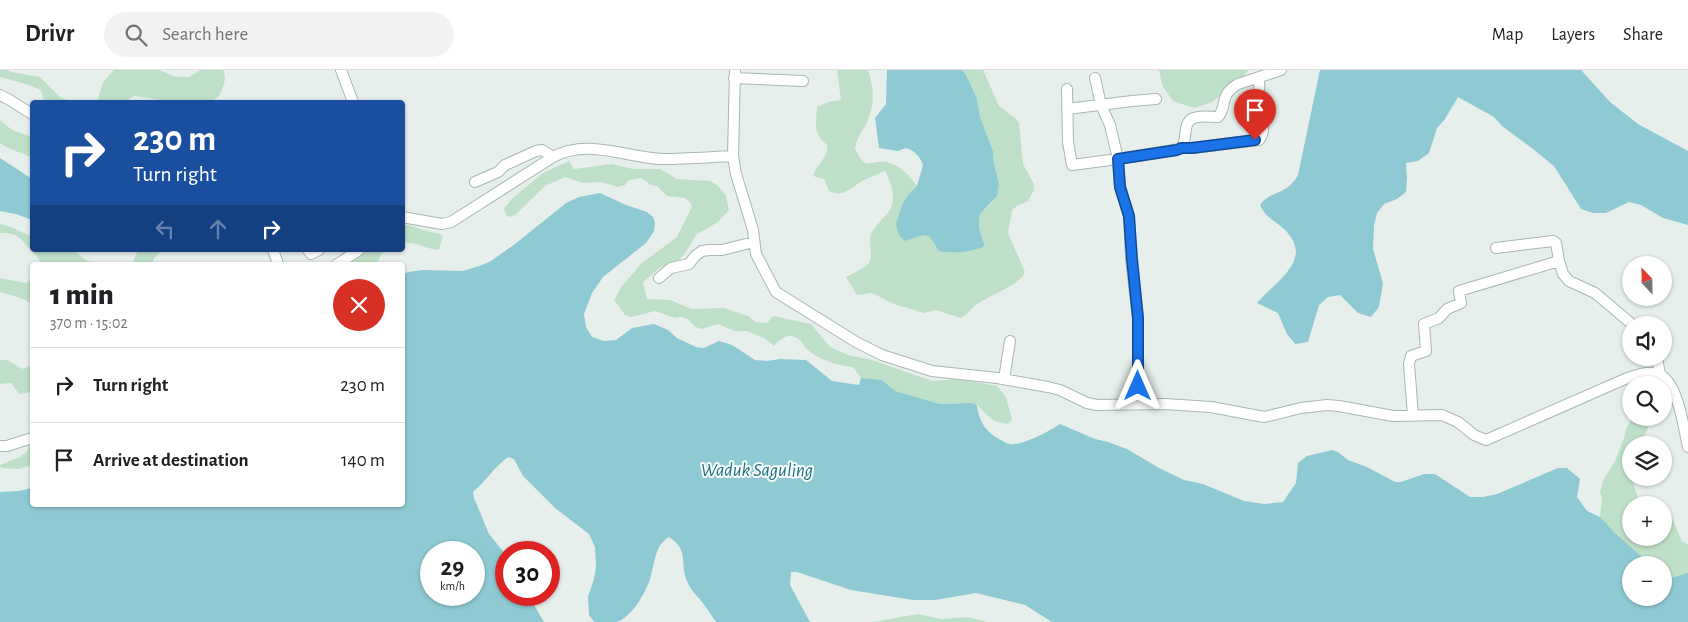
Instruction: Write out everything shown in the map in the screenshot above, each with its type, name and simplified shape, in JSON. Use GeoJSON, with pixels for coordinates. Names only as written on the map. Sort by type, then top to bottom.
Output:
{"type":"FeatureCollection","features":[{"type":"Feature","properties":{"kind":"street"},"geometry":{"type":"LineString","coordinates":[[341,70],[352,100]]}},
{"type":"Feature","properties":{"kind":"street"},"geometry":{"type":"LineString","coordinates":[[1181,148],[1184,145],[1186,124],[1190,120],[1196,117],[1220,116],[1226,94],[1238,84],[1255,75],[1281,70]]}},
{"type":"Feature","properties":{"kind":"street"},"geometry":{"type":"LineString","coordinates":[[803,81],[734,74],[733,156],[736,174],[753,230],[756,254],[776,292],[856,342],[882,355],[932,371],[1004,379],[1060,390],[1087,403],[1098,405],[1138,404],[1211,407],[1264,417],[1301,408],[1327,406],[1339,406],[1393,416],[1434,414],[1451,418],[1474,436],[1484,440],[1490,440],[1624,379],[1638,374],[1660,374]]}},
{"type":"Feature","properties":{"kind":"street"},"geometry":{"type":"LineString","coordinates":[[1067,89],[1068,142],[1072,165],[1181,148],[1259,140],[1263,132],[1262,120],[1255,112],[1258,101],[1255,75]]}},
{"type":"Feature","properties":{"kind":"street"},"geometry":{"type":"LineString","coordinates":[[1095,78],[1101,105],[1110,125],[1118,159],[1120,187],[1129,216],[1138,318],[1138,404]]}},
{"type":"Feature","properties":{"kind":"street"},"geometry":{"type":"LineString","coordinates":[[0,95],[30,113]]}},
{"type":"Feature","properties":{"kind":"street"},"geometry":{"type":"LineString","coordinates":[[1067,109],[1156,100]]}},
{"type":"Feature","properties":{"kind":"street"},"geometry":{"type":"LineString","coordinates":[[405,218],[442,224],[451,222],[553,157],[569,150],[608,149],[626,154],[662,159],[733,156]]}},
{"type":"Feature","properties":{"kind":"street"},"geometry":{"type":"LineString","coordinates":[[474,182],[498,172],[505,165],[536,151],[542,150],[553,157]]}},
{"type":"Feature","properties":{"kind":"street"},"geometry":{"type":"LineString","coordinates":[[1496,248],[1552,241],[1556,243],[1563,274],[1570,280],[1595,293],[1622,316]]}},
{"type":"Feature","properties":{"kind":"street"},"geometry":{"type":"LineString","coordinates":[[659,278],[671,268],[689,264],[702,251],[728,250],[754,242]]}},
{"type":"Feature","properties":{"kind":"street"},"geometry":{"type":"LineString","coordinates":[[341,262],[356,252]]}},
{"type":"Feature","properties":{"kind":"street"},"geometry":{"type":"LineString","coordinates":[[1413,416],[1408,364],[1411,356],[1426,351],[1425,322],[1439,318],[1447,310],[1461,303],[1459,291],[1559,261]]}},
{"type":"Feature","properties":{"kind":"street"},"geometry":{"type":"LineString","coordinates":[[1004,379],[1010,341]]}},
{"type":"Feature","properties":{"kind":"street"},"geometry":{"type":"LineString","coordinates":[[1658,366],[1660,374],[1674,392],[1688,447]]}},
{"type":"Feature","properties":{"kind":"street"},"geometry":{"type":"LineString","coordinates":[[0,446],[15,444],[30,439]]}},
{"type":"Feature","properties":{"kind":"green space"},"geometry":{"type":"Polygon","coordinates":[[[0,70],[7,70],[40,77],[61,98],[68,100],[44,100],[41,90],[0,77],[0,70]]]}},
{"type":"Feature","properties":{"kind":"green space"},"geometry":{"type":"Polygon","coordinates":[[[114,70],[159,70],[176,77],[189,77],[201,70],[223,70],[225,75],[219,96],[212,100],[163,100],[134,96],[128,100],[98,100],[103,82],[114,70]]]}},
{"type":"Feature","properties":{"kind":"green space"},"geometry":{"type":"Polygon","coordinates":[[[837,70],[868,70],[872,90],[870,116],[855,148],[865,162],[891,163],[904,171],[914,182],[917,186],[908,195],[905,241],[923,234],[929,236],[939,251],[985,245],[979,228],[979,216],[993,202],[999,183],[993,151],[980,117],[977,98],[962,70],[983,70],[999,106],[1019,123],[1023,164],[1034,184],[1034,190],[1028,201],[1012,210],[1008,233],[1025,272],[1022,277],[1011,286],[974,306],[961,318],[936,310],[924,313],[894,304],[872,293],[857,295],[846,277],[870,262],[870,236],[890,209],[893,193],[885,171],[862,181],[843,193],[829,191],[824,179],[813,176],[827,150],[827,145],[817,132],[817,107],[828,102],[841,100],[837,70]]]}},
{"type":"Feature","properties":{"kind":"green space"},"geometry":{"type":"Polygon","coordinates":[[[1159,70],[1248,70],[1242,80],[1212,102],[1195,108],[1172,100],[1162,85],[1159,70]]]}},
{"type":"Feature","properties":{"kind":"green space"},"geometry":{"type":"Polygon","coordinates":[[[0,120],[12,130],[30,136],[30,157],[7,147],[0,143],[0,120]]]}},
{"type":"Feature","properties":{"kind":"green space"},"geometry":{"type":"Polygon","coordinates":[[[569,161],[574,169],[612,164],[633,169],[660,169],[677,179],[710,181],[718,186],[726,195],[729,210],[718,222],[696,235],[679,260],[661,267],[643,282],[647,299],[670,300],[692,309],[724,308],[748,316],[756,322],[767,323],[773,316],[811,324],[830,347],[848,355],[872,360],[932,381],[959,379],[997,386],[1006,397],[1012,420],[1007,424],[995,421],[977,405],[971,403],[940,404],[895,391],[882,380],[861,378],[853,367],[822,359],[810,352],[799,339],[792,336],[783,338],[774,346],[764,338],[747,331],[735,331],[718,324],[701,329],[687,319],[675,318],[655,311],[631,317],[625,315],[614,300],[621,287],[642,263],[677,237],[692,207],[685,198],[667,196],[657,186],[651,185],[641,178],[629,180],[625,185],[618,187],[601,182],[583,183],[565,177],[545,186],[515,215],[509,217],[506,215],[504,208],[514,197],[543,173],[569,161]]]}},
{"type":"Feature","properties":{"kind":"green space"},"geometry":{"type":"Polygon","coordinates":[[[0,224],[30,236],[30,249],[16,236],[0,233],[0,224]]]}},
{"type":"Feature","properties":{"kind":"green space"},"geometry":{"type":"Polygon","coordinates":[[[409,225],[443,235],[439,250],[405,243],[405,226],[409,225]]]}},
{"type":"Feature","properties":{"kind":"green space"},"geometry":{"type":"Polygon","coordinates":[[[33,252],[75,252],[87,261],[92,262],[40,262],[33,252]]]}},
{"type":"Feature","properties":{"kind":"green space"},"geometry":{"type":"Polygon","coordinates":[[[137,252],[161,252],[152,262],[133,262],[137,252]]]}},
{"type":"Feature","properties":{"kind":"green space"},"geometry":{"type":"Polygon","coordinates":[[[361,252],[384,252],[378,262],[349,262],[361,252]]]}},
{"type":"Feature","properties":{"kind":"green space"},"geometry":{"type":"Polygon","coordinates":[[[0,278],[26,283],[30,280],[30,303],[21,298],[0,292],[0,278]]]}},
{"type":"Feature","properties":{"kind":"green space"},"geometry":{"type":"Polygon","coordinates":[[[0,360],[7,360],[23,369],[30,366],[30,392],[19,394],[11,383],[0,384],[0,360]]]}},
{"type":"Feature","properties":{"kind":"green space"},"geometry":{"type":"Polygon","coordinates":[[[1628,426],[1648,426],[1645,436],[1625,436],[1628,426]]]}},
{"type":"Feature","properties":{"kind":"green space"},"geometry":{"type":"Polygon","coordinates":[[[1622,443],[1622,486],[1634,486],[1637,496],[1622,496],[1622,540],[1600,517],[1602,499],[1600,493],[1603,481],[1616,459],[1622,443]]]}},
{"type":"Feature","properties":{"kind":"green space"},"geometry":{"type":"Polygon","coordinates":[[[29,444],[30,466],[19,469],[2,468],[0,466],[20,457],[28,450],[29,444]]]}},
{"type":"Feature","properties":{"kind":"green space"},"geometry":{"type":"Polygon","coordinates":[[[1672,518],[1682,541],[1688,545],[1688,573],[1672,577],[1672,556],[1641,556],[1629,546],[1672,546],[1672,518]]]}},
{"type":"Feature","properties":{"kind":"green space"},"geometry":{"type":"Polygon","coordinates":[[[918,614],[941,619],[967,617],[988,622],[873,622],[918,614]]]}},
{"type":"Feature","properties":{"kind":"water"},"geometry":{"type":"Polygon","coordinates":[[[887,70],[962,70],[965,73],[977,98],[980,117],[993,151],[999,183],[997,196],[979,216],[979,228],[985,246],[968,251],[944,252],[939,251],[929,236],[923,235],[905,241],[899,235],[896,224],[902,205],[917,186],[923,165],[916,154],[909,149],[906,148],[898,151],[879,148],[875,118],[886,104],[887,70]]]}},
{"type":"Feature","properties":{"kind":"water"},"geometry":{"type":"Polygon","coordinates":[[[1320,70],[1581,70],[1610,102],[1638,124],[1688,151],[1688,225],[1663,218],[1641,205],[1629,202],[1606,213],[1593,213],[1581,209],[1554,166],[1502,126],[1494,117],[1458,97],[1445,119],[1437,128],[1429,153],[1418,161],[1406,163],[1406,192],[1397,199],[1384,204],[1377,213],[1374,225],[1373,249],[1383,283],[1379,307],[1371,317],[1358,313],[1340,295],[1328,297],[1319,305],[1308,342],[1295,344],[1287,334],[1278,313],[1257,303],[1289,269],[1296,251],[1293,240],[1284,229],[1267,216],[1260,205],[1268,197],[1284,190],[1298,175],[1320,70]]]}},
{"type":"Feature","properties":{"kind":"water"},"geometry":{"type":"Polygon","coordinates":[[[0,158],[30,178],[30,219],[0,211],[0,158]]]}},
{"type":"Feature","properties":{"kind":"water","name":"Waduk Saguling"},"geometry":{"type":"Polygon","coordinates":[[[600,193],[647,212],[653,217],[655,223],[654,231],[646,243],[603,277],[592,293],[584,314],[586,327],[592,337],[604,341],[616,340],[632,328],[654,324],[696,347],[704,348],[719,341],[732,345],[755,360],[806,360],[832,381],[859,385],[861,378],[882,380],[895,391],[940,404],[971,403],[977,405],[984,426],[997,438],[1008,444],[1021,443],[1043,434],[1060,424],[1095,439],[1127,449],[1184,480],[1203,484],[1244,501],[1264,504],[1283,502],[1296,483],[1298,463],[1307,456],[1332,450],[1348,460],[1367,467],[1395,482],[1401,482],[1424,474],[1435,474],[1470,497],[1497,494],[1558,468],[1567,468],[1580,479],[1577,497],[1587,511],[1600,517],[1622,539],[1622,546],[1630,546],[1641,556],[1622,556],[1622,606],[1672,606],[1672,578],[1688,573],[1688,622],[1052,622],[1025,605],[976,593],[935,600],[913,600],[851,590],[797,572],[791,572],[790,585],[810,622],[716,622],[689,585],[680,547],[669,537],[660,545],[648,584],[633,610],[617,622],[594,622],[589,615],[588,597],[596,567],[595,547],[589,534],[555,508],[523,476],[514,459],[508,457],[473,492],[489,534],[495,541],[495,606],[535,606],[544,622],[0,622],[0,492],[30,488],[30,507],[405,507],[405,274],[423,270],[463,271],[491,261],[566,203],[579,197],[600,193]]]}},
{"type":"Feature","properties":{"kind":"route"},"geometry":{"type":"LineString","coordinates":[[1138,386],[1138,318],[1129,216],[1120,187],[1118,159],[1181,148],[1255,140]]}}]}
